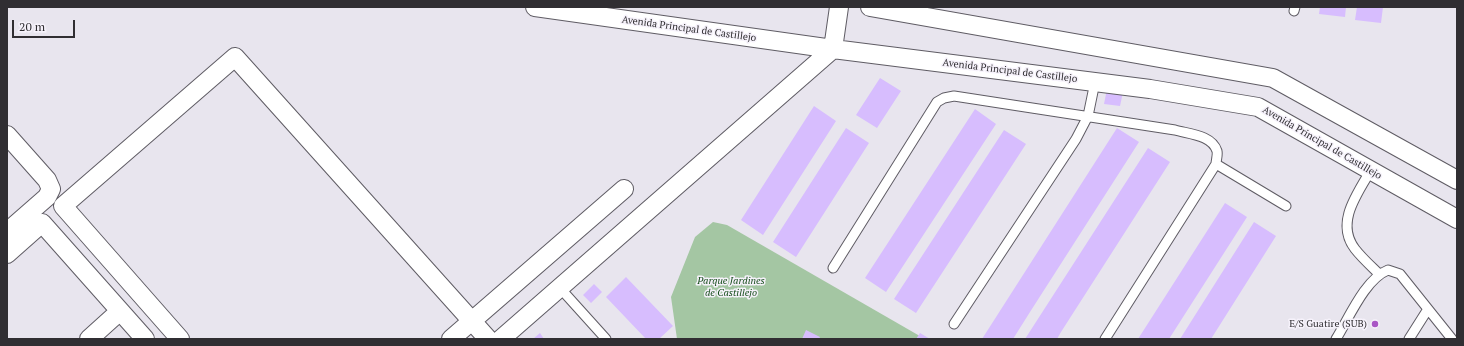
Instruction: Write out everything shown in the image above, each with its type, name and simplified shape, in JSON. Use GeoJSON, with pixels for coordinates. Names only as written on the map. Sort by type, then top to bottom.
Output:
{"type":"FeatureCollection","features":[{"type":"Feature","properties":{"kind":"street","name":"Avenida Principal de Castillejo"},"geometry":{"type":"LineString","coordinates":[[535,7],[833,49],[1095,82],[1258,107],[1457,219]]}},
{"type":"Feature","properties":{"kind":"street"},"geometry":{"type":"LineString","coordinates":[[501,339],[833,49],[839,7]]}},
{"type":"Feature","properties":{"kind":"street"},"geometry":{"type":"LineString","coordinates":[[870,7],[1273,78],[1457,180]]}},
{"type":"Feature","properties":{"kind":"street"},"geometry":{"type":"LineString","coordinates":[[180,339],[63,206],[235,57],[488,339]]}},
{"type":"Feature","properties":{"kind":"street"},"geometry":{"type":"LineString","coordinates":[[7,135],[47,180],[51,189],[47,197],[7,232]]}},
{"type":"Feature","properties":{"kind":"street"},"geometry":{"type":"LineString","coordinates":[[451,339],[624,189]]}},
{"type":"Feature","properties":{"kind":"street"},"geometry":{"type":"LineString","coordinates":[[7,254],[42,222],[145,339]]}},
{"type":"Feature","properties":{"kind":"street"},"geometry":{"type":"LineString","coordinates":[[89,339],[120,311]]}},
{"type":"Feature","properties":{"kind":"lane"},"geometry":{"type":"LineString","coordinates":[[954,324],[1076,139],[1088,116],[1095,82]]}},
{"type":"Feature","properties":{"kind":"lane"},"geometry":{"type":"LineString","coordinates":[[833,268],[937,102],[944,98],[954,96],[1088,116],[1199,136],[1211,142],[1217,152],[1216,164],[1105,339]]}},
{"type":"Feature","properties":{"kind":"lane"},"geometry":{"type":"LineString","coordinates":[[1216,164],[1286,206]]}},
{"type":"Feature","properties":{"kind":"lane"},"geometry":{"type":"LineString","coordinates":[[1370,170],[1349,210],[1347,222],[1348,234],[1355,249],[1379,274]]}},
{"type":"Feature","properties":{"kind":"lane"},"geometry":{"type":"LineString","coordinates":[[1336,339],[1371,282],[1379,274],[1388,270],[1400,274],[1452,339]]}},
{"type":"Feature","properties":{"kind":"lane"},"geometry":{"type":"LineString","coordinates":[[560,288],[606,339]]}},
{"type":"Feature","properties":{"kind":"lane"},"geometry":{"type":"LineString","coordinates":[[1409,339],[1428,309]]}},
{"type":"Feature","properties":{"kind":"green space","name":"Parque Jardines de Castillejo"},"geometry":{"type":"Polygon","coordinates":[[[713,222],[727,225],[925,339],[677,339],[671,297],[695,237],[713,222]]]}},
{"type":"Feature","properties":{"kind":"building"},"geometry":{"type":"Polygon","coordinates":[[[1320,7],[1346,7],[1345,17],[1319,14],[1320,7]]]}},
{"type":"Feature","properties":{"kind":"building"},"geometry":{"type":"Polygon","coordinates":[[[1357,7],[1383,7],[1381,23],[1355,20],[1357,7]]]}},
{"type":"Feature","properties":{"kind":"building"},"geometry":{"type":"Polygon","coordinates":[[[880,78],[901,91],[877,128],[856,115],[880,78]]]}},
{"type":"Feature","properties":{"kind":"building"},"geometry":{"type":"Polygon","coordinates":[[[1107,89],[1123,92],[1120,106],[1104,104],[1107,89]]]}},
{"type":"Feature","properties":{"kind":"building"},"geometry":{"type":"Polygon","coordinates":[[[814,106],[836,121],[763,235],[741,220],[814,106]]]}},
{"type":"Feature","properties":{"kind":"building"},"geometry":{"type":"Polygon","coordinates":[[[975,109],[996,124],[886,292],[865,278],[975,109]]]}},
{"type":"Feature","properties":{"kind":"building"},"geometry":{"type":"Polygon","coordinates":[[[846,128],[869,143],[796,257],[773,242],[846,128]]]}},
{"type":"Feature","properties":{"kind":"building"},"geometry":{"type":"Polygon","coordinates":[[[1117,128],[1139,142],[1013,339],[982,339],[1117,128]]]}},
{"type":"Feature","properties":{"kind":"building"},"geometry":{"type":"Polygon","coordinates":[[[1004,130],[1026,144],[916,313],[894,299],[1004,130]]]}},
{"type":"Feature","properties":{"kind":"building"},"geometry":{"type":"Polygon","coordinates":[[[1148,148],[1170,162],[1057,339],[1025,339],[1148,148]]]}},
{"type":"Feature","properties":{"kind":"building"},"geometry":{"type":"Polygon","coordinates":[[[1225,203],[1247,217],[1169,339],[1138,339],[1225,203]]]}},
{"type":"Feature","properties":{"kind":"building"},"geometry":{"type":"Polygon","coordinates":[[[1254,222],[1276,236],[1211,339],[1180,339],[1254,222]]]}},
{"type":"Feature","properties":{"kind":"building"},"geometry":{"type":"Polygon","coordinates":[[[626,277],[673,326],[659,339],[646,339],[606,297],[626,277]]]}},
{"type":"Feature","properties":{"kind":"building"},"geometry":{"type":"Polygon","coordinates":[[[594,284],[602,292],[591,303],[583,295],[594,284]]]}},
{"type":"Feature","properties":{"kind":"building"},"geometry":{"type":"Polygon","coordinates":[[[806,330],[820,337],[819,339],[802,339],[806,330]]]}},
{"type":"Feature","properties":{"kind":"building"},"geometry":{"type":"Polygon","coordinates":[[[540,333],[544,339],[533,339],[540,333]]]}},
{"type":"Feature","properties":{"kind":"building"},"geometry":{"type":"Polygon","coordinates":[[[920,333],[930,339],[916,339],[920,333]]]}},
{"type":"Feature","properties":{"kind":"place","name":"E/S Guatire (SUB)"},"geometry":{"type":"Point","coordinates":[1375,324]}}]}
